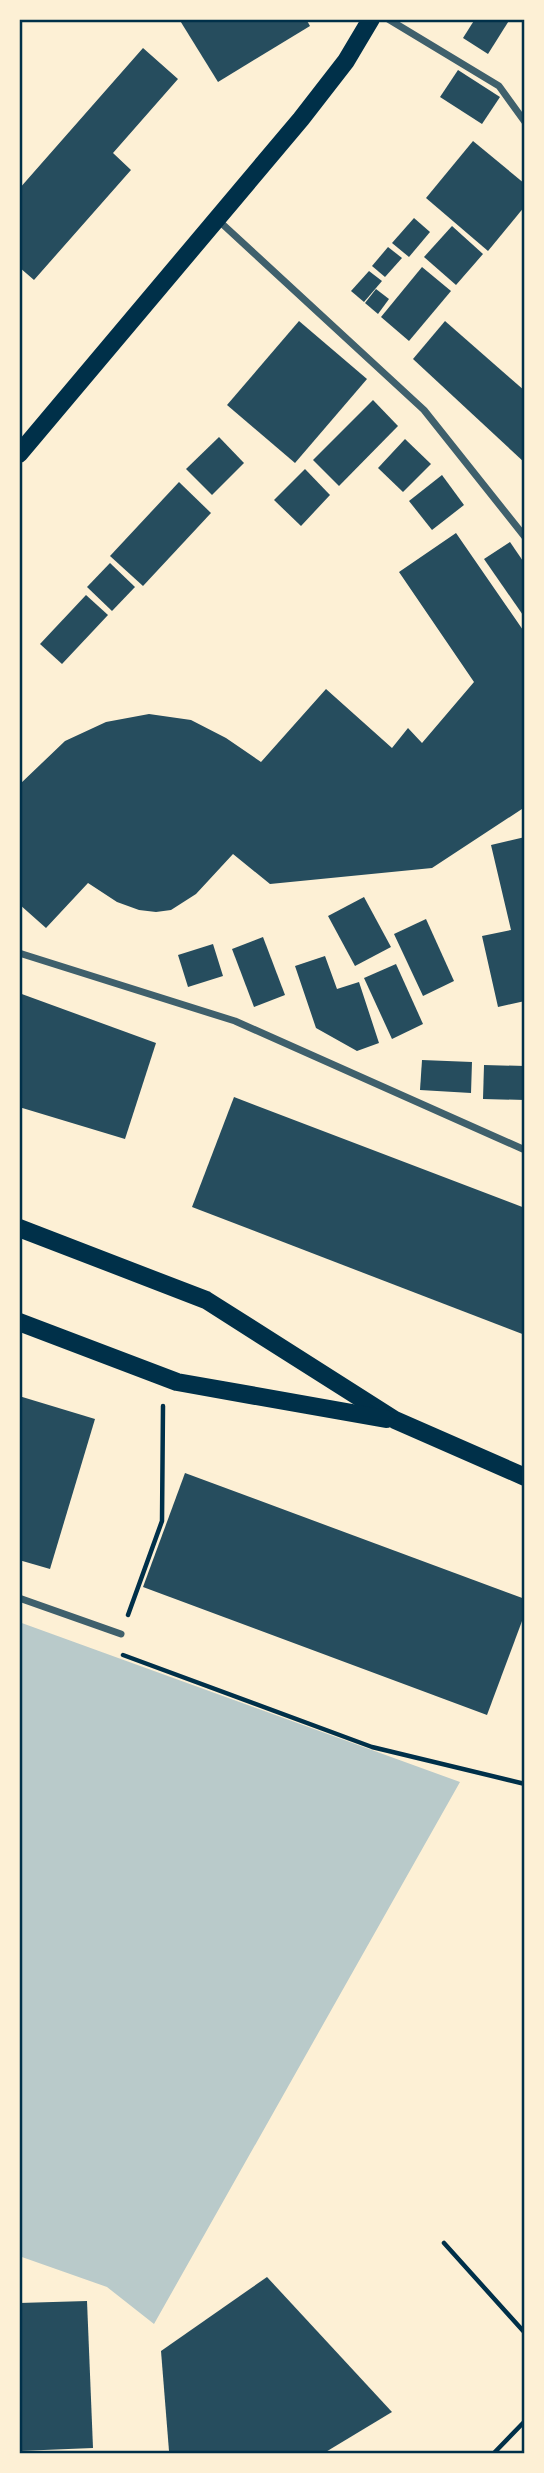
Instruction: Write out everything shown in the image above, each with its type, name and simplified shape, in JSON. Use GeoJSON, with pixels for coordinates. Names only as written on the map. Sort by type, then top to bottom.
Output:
{"type":"FeatureCollection","features":[{"type":"Feature","properties":{"kind":"main road"},"geometry":{"type":"LineString","coordinates":[[19,454],[301,119],[346,61],[370,19]]}},
{"type":"Feature","properties":{"kind":"main road"},"geometry":{"type":"LineString","coordinates":[[19,1228],[206,1300],[395,1420],[525,1478]]}},
{"type":"Feature","properties":{"kind":"main road"},"geometry":{"type":"LineString","coordinates":[[19,1322],[177,1382],[395,1420]]}},
{"type":"Feature","properties":{"kind":"street"},"geometry":{"type":"LineString","coordinates":[[388,19],[499,86],[525,122]]}},
{"type":"Feature","properties":{"kind":"street"},"geometry":{"type":"LineString","coordinates":[[217,219],[424,410],[525,537]]}},
{"type":"Feature","properties":{"kind":"street"},"geometry":{"type":"LineString","coordinates":[[19,953],[235,1021],[525,1150]]}},
{"type":"Feature","properties":{"kind":"street"},"geometry":{"type":"LineString","coordinates":[[19,1598],[121,1634]]}},
{"type":"Feature","properties":{"kind":"path"},"geometry":{"type":"LineString","coordinates":[[164,1378],[162,1521],[115,1652],[372,1747],[525,1784]]}},
{"type":"Feature","properties":{"kind":"path"},"geometry":{"type":"LineString","coordinates":[[444,2243],[525,2333]]}},
{"type":"Feature","properties":{"kind":"path"},"geometry":{"type":"LineString","coordinates":[[493,2454],[525,2421]]}},
{"type":"Feature","properties":{"kind":"shaded area"},"geometry":{"type":"Polygon","coordinates":[[[19,1622],[460,1782],[154,2324],[107,2287],[19,2256],[19,1622]]]}},
{"type":"Feature","properties":{"kind":"building"},"geometry":{"type":"Polygon","coordinates":[[[179,19],[306,19],[310,26],[218,82],[179,19]]]}},
{"type":"Feature","properties":{"kind":"building"},"geometry":{"type":"Polygon","coordinates":[[[475,19],[510,19],[488,54],[463,38],[475,19]]]}},
{"type":"Feature","properties":{"kind":"building"},"geometry":{"type":"Polygon","coordinates":[[[143,48],[178,79],[113,153],[131,170],[34,280],[19,267],[19,189],[143,48]]]}},
{"type":"Feature","properties":{"kind":"building"},"geometry":{"type":"Polygon","coordinates":[[[458,70],[500,97],[482,124],[440,97],[458,70]]]}},
{"type":"Feature","properties":{"kind":"building"},"geometry":{"type":"Polygon","coordinates":[[[473,141],[525,184],[525,206],[488,251],[426,198],[473,141]]]}},
{"type":"Feature","properties":{"kind":"building"},"geometry":{"type":"Polygon","coordinates":[[[414,218],[430,232],[409,257],[392,243],[414,218]]]}},
{"type":"Feature","properties":{"kind":"building"},"geometry":{"type":"Polygon","coordinates":[[[452,226],[483,254],[456,285],[424,257],[452,226]]]}},
{"type":"Feature","properties":{"kind":"building"},"geometry":{"type":"Polygon","coordinates":[[[388,247],[402,258],[385,277],[372,266],[388,247]]]}},
{"type":"Feature","properties":{"kind":"building"},"geometry":{"type":"Polygon","coordinates":[[[422,267],[451,291],[409,341],[381,317],[422,267]]]}},
{"type":"Feature","properties":{"kind":"building"},"geometry":{"type":"Polygon","coordinates":[[[369,271],[382,281],[364,302],[351,291],[369,271]]]}},
{"type":"Feature","properties":{"kind":"building"},"geometry":{"type":"Polygon","coordinates":[[[376,289],[389,299],[378,314],[365,303],[376,289]]]}},
{"type":"Feature","properties":{"kind":"building"},"geometry":{"type":"Polygon","coordinates":[[[299,321],[367,379],[295,463],[227,405],[299,321]]]}},
{"type":"Feature","properties":{"kind":"building"},"geometry":{"type":"Polygon","coordinates":[[[445,321],[525,391],[525,463],[413,359],[445,321]]]}},
{"type":"Feature","properties":{"kind":"building"},"geometry":{"type":"Polygon","coordinates":[[[373,400],[398,426],[339,486],[313,460],[373,400]]]}},
{"type":"Feature","properties":{"kind":"building"},"geometry":{"type":"Polygon","coordinates":[[[219,437],[244,463],[212,495],[186,469],[219,437]]]}},
{"type":"Feature","properties":{"kind":"building"},"geometry":{"type":"Polygon","coordinates":[[[405,439],[431,464],[403,492],[378,468],[405,439]]]}},
{"type":"Feature","properties":{"kind":"building"},"geometry":{"type":"Polygon","coordinates":[[[305,469],[330,495],[301,526],[274,500],[305,469]]]}},
{"type":"Feature","properties":{"kind":"building"},"geometry":{"type":"Polygon","coordinates":[[[442,475],[464,505],[432,530],[409,501],[442,475]]]}},
{"type":"Feature","properties":{"kind":"building"},"geometry":{"type":"Polygon","coordinates":[[[179,482],[211,513],[143,586],[110,556],[179,482]]]}},
{"type":"Feature","properties":{"kind":"building"},"geometry":{"type":"Polygon","coordinates":[[[456,533],[525,633],[525,807],[432,868],[270,884],[233,854],[196,894],[171,910],[139,910],[117,902],[88,883],[46,928],[19,904],[19,785],[65,741],[106,722],[149,714],[191,720],[226,738],[261,762],[326,689],[392,748],[408,728],[422,743],[474,682],[399,572],[456,533]]]}},
{"type":"Feature","properties":{"kind":"building"},"geometry":{"type":"Polygon","coordinates":[[[510,542],[525,564],[525,618],[484,559],[510,542]]]}},
{"type":"Feature","properties":{"kind":"building"},"geometry":{"type":"Polygon","coordinates":[[[110,563],[135,587],[112,611],[87,587],[110,563]]]}},
{"type":"Feature","properties":{"kind":"building"},"geometry":{"type":"Polygon","coordinates":[[[86,595],[108,615],[62,664],[40,644],[86,595]]]}},
{"type":"Feature","properties":{"kind":"building"},"geometry":{"type":"Polygon","coordinates":[[[525,837],[525,1001],[498,1007],[482,936],[511,930],[491,845],[525,837]]]}},
{"type":"Feature","properties":{"kind":"building"},"geometry":{"type":"Polygon","coordinates":[[[364,897],[391,947],[355,966],[328,916],[364,897]]]}},
{"type":"Feature","properties":{"kind":"building"},"geometry":{"type":"Polygon","coordinates":[[[426,919],[454,981],[423,996],[394,934],[426,919]]]}},
{"type":"Feature","properties":{"kind":"building"},"geometry":{"type":"Polygon","coordinates":[[[263,937],[285,995],[254,1007],[232,949],[263,937]]]}},
{"type":"Feature","properties":{"kind":"building"},"geometry":{"type":"Polygon","coordinates":[[[213,944],[223,976],[188,987],[178,955],[213,944]]]}},
{"type":"Feature","properties":{"kind":"building"},"geometry":{"type":"Polygon","coordinates":[[[325,956],[337,989],[359,982],[379,1043],[357,1051],[316,1028],[295,966],[325,956]]]}},
{"type":"Feature","properties":{"kind":"building"},"geometry":{"type":"Polygon","coordinates":[[[396,964],[423,1024],[392,1039],[364,978],[396,964]]]}},
{"type":"Feature","properties":{"kind":"building"},"geometry":{"type":"Polygon","coordinates":[[[19,993],[156,1043],[125,1139],[19,1107],[19,993]]]}},
{"type":"Feature","properties":{"kind":"building"},"geometry":{"type":"Polygon","coordinates":[[[422,1060],[472,1062],[471,1093],[420,1090],[422,1060]]]}},
{"type":"Feature","properties":{"kind":"building"},"geometry":{"type":"Polygon","coordinates":[[[484,1065],[525,1066],[525,1100],[483,1099],[484,1065]]]}},
{"type":"Feature","properties":{"kind":"building"},"geometry":{"type":"Polygon","coordinates":[[[234,1097],[525,1208],[525,1335],[192,1207],[234,1097]]]}},
{"type":"Feature","properties":{"kind":"building"},"geometry":{"type":"Polygon","coordinates":[[[19,1396],[95,1419],[50,1569],[19,1560],[19,1396]]]}},
{"type":"Feature","properties":{"kind":"building"},"geometry":{"type":"Polygon","coordinates":[[[185,1473],[525,1599],[525,1613],[487,1715],[143,1587],[185,1473]]]}},
{"type":"Feature","properties":{"kind":"building"},"geometry":{"type":"Polygon","coordinates":[[[267,2277],[392,2412],[324,2453],[169,2451],[161,2351],[267,2277]]]}},
{"type":"Feature","properties":{"kind":"building"},"geometry":{"type":"Polygon","coordinates":[[[87,2301],[93,2448],[19,2451],[19,2303],[87,2301]]]}}]}
